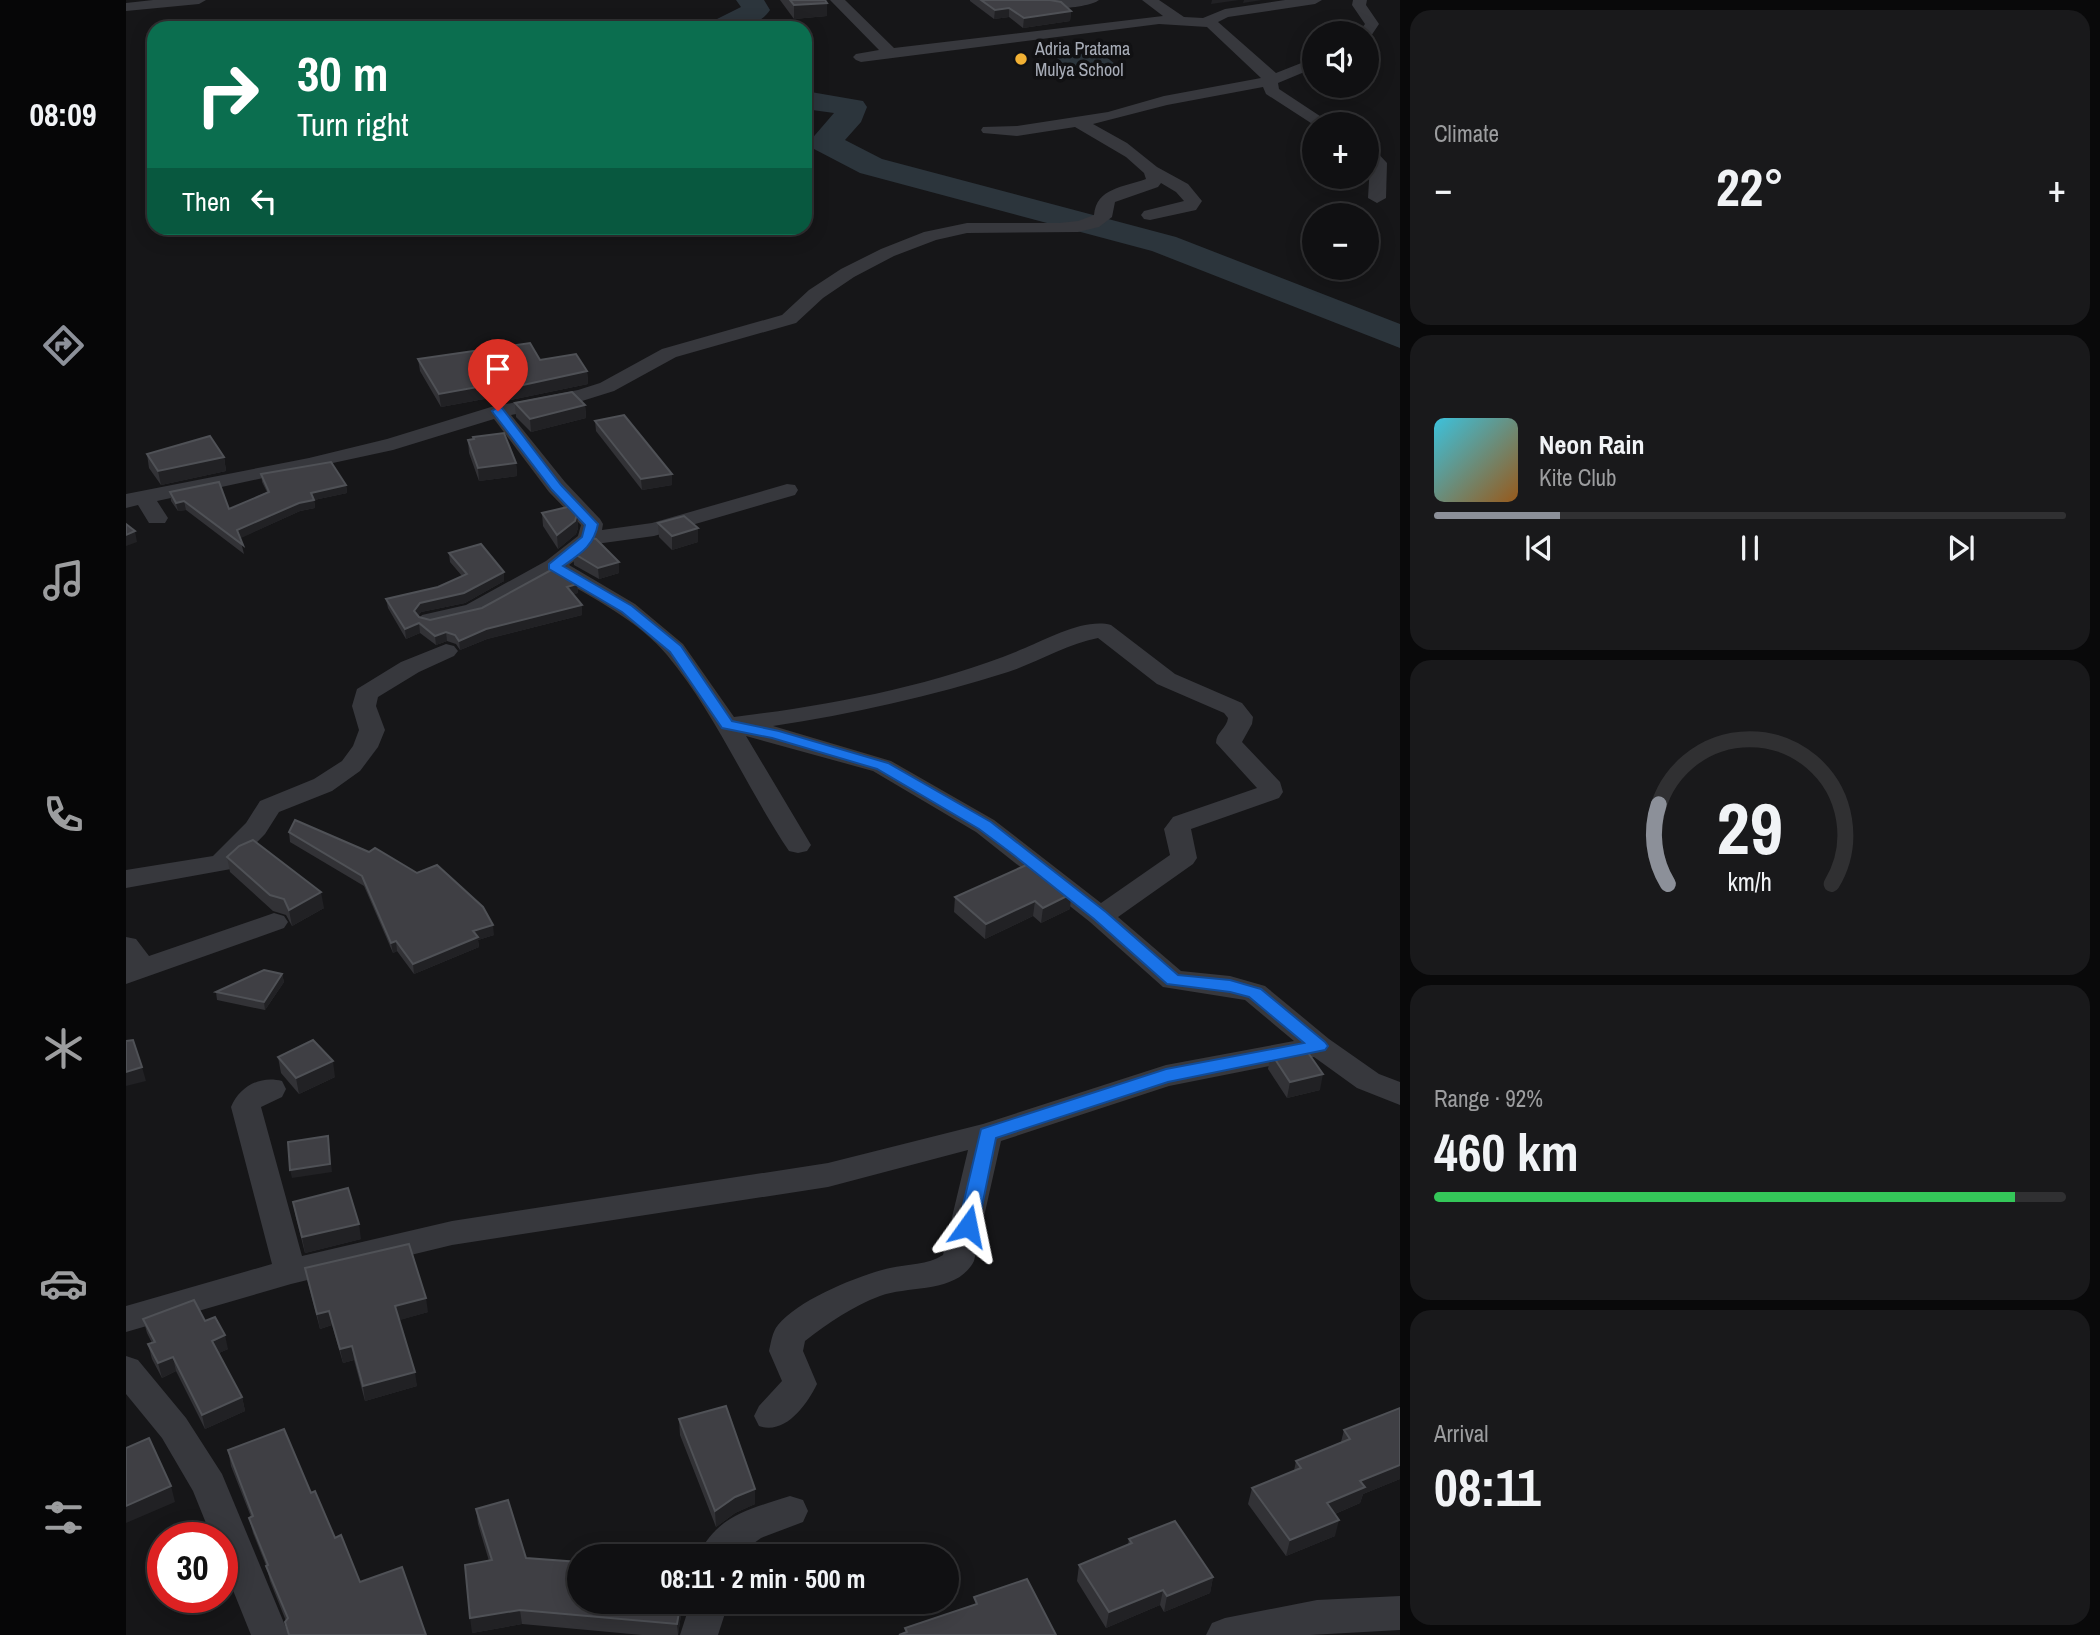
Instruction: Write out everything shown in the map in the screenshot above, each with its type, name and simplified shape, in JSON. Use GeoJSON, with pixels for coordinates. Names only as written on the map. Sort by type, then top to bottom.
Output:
{"type":"FeatureCollection","features":[{"type":"Feature","properties":{"kind":"street"},"geometry":{"type":"LineString","coordinates":[[126,7],[199,0]]}},
{"type":"Feature","properties":{"kind":"street"},"geometry":{"type":"LineString","coordinates":[[837,0],[890,53]]}},
{"type":"Feature","properties":{"kind":"street"},"geometry":{"type":"LineString","coordinates":[[1045,5],[1092,0]]}},
{"type":"Feature","properties":{"kind":"street"},"geometry":{"type":"LineString","coordinates":[[1149,0],[1178,19]]}},
{"type":"Feature","properties":{"kind":"street"},"geometry":{"type":"LineString","coordinates":[[1210,23],[1209,20],[1225,13],[1315,0]]}},
{"type":"Feature","properties":{"kind":"street"},"geometry":{"type":"LineString","coordinates":[[1360,0],[1359,5],[1370,21]]}},
{"type":"Feature","properties":{"kind":"street"},"geometry":{"type":"LineString","coordinates":[[861,57],[1178,19],[1210,23],[1268,73],[1272,91],[1305,112]]}},
{"type":"Feature","properties":{"kind":"street"},"geometry":{"type":"LineString","coordinates":[[989,130],[1017,131],[1079,123],[1164,101],[1269,81],[1302,68]]}},
{"type":"Feature","properties":{"kind":"street"},"geometry":{"type":"LineString","coordinates":[[1079,123],[1128,151],[1153,171],[1182,188],[1193,201],[1190,206],[1150,215]]}},
{"type":"Feature","properties":{"kind":"street"},"geometry":{"type":"LineString","coordinates":[[135,499],[393,444],[498,411],[582,395],[607,387],[669,353],[789,319],[803,310],[815,295],[888,251],[908,244],[963,228],[1061,228],[1090,225],[1103,217],[1104,203],[1109,198],[1152,183],[1156,177],[1153,171]]}},
{"type":"Feature","properties":{"kind":"street"},"geometry":{"type":"LineString","coordinates":[[1377,198],[1378,189]]}},
{"type":"Feature","properties":{"kind":"street"},"geometry":{"type":"LineString","coordinates":[[498,411],[557,488],[592,524],[589,538]]}},
{"type":"Feature","properties":{"kind":"street"},"geometry":{"type":"LineString","coordinates":[[430,620],[474,610],[554,566],[589,538],[654,528],[788,490]]}},
{"type":"Feature","properties":{"kind":"street"},"geometry":{"type":"LineString","coordinates":[[135,499],[158,518]]}},
{"type":"Feature","properties":{"kind":"street"},"geometry":{"type":"LineString","coordinates":[[554,566],[627,609],[676,649],[727,725],[798,845]]}},
{"type":"Feature","properties":{"kind":"street"},"geometry":{"type":"LineString","coordinates":[[727,725],[790,719],[899,693],[1000,666],[1093,632],[1104,630],[1110,633],[1166,679],[1237,712],[1241,717],[1240,724],[1232,731],[1229,743],[1271,788],[1265,794],[1182,822],[1177,829],[1184,858],[1100,915]]}},
{"type":"Feature","properties":{"kind":"street"},"geometry":{"type":"LineString","coordinates":[[126,879],[221,863],[256,828],[269,807],[323,785],[351,766],[365,747],[372,730],[364,706],[366,694],[410,667],[446,651]]}},
{"type":"Feature","properties":{"kind":"street"},"geometry":{"type":"LineString","coordinates":[[727,725],[774,734],[883,766],[985,826],[1100,915],[1173,980],[1230,986],[1255,993],[1319,1046],[1368,1081],[1400,1094]]}},
{"type":"Feature","properties":{"kind":"street"},"geometry":{"type":"LineString","coordinates":[[132,963],[274,922]]}},
{"type":"Feature","properties":{"kind":"street"},"geometry":{"type":"LineString","coordinates":[[126,1319],[291,1271],[452,1233],[828,1175],[987,1134],[1166,1076],[1319,1046]]}},
{"type":"Feature","properties":{"kind":"street"},"geometry":{"type":"LineString","coordinates":[[271,1089],[255,1095],[247,1101],[246,1107],[291,1271]]}},
{"type":"Feature","properties":{"kind":"street"},"geometry":{"type":"LineString","coordinates":[[771,1416],[800,1384],[786,1351],[790,1334],[842,1298],[894,1279],[944,1270],[958,1262],[987,1134]]}},
{"type":"Feature","properties":{"kind":"street"},"geometry":{"type":"LineString","coordinates":[[126,1370],[174,1428],[209,1485],[270,1635]]}},
{"type":"Feature","properties":{"kind":"street"},"geometry":{"type":"LineString","coordinates":[[723,1544],[739,1531],[790,1511]]}},
{"type":"Feature","properties":{"kind":"street"},"geometry":{"type":"LineString","coordinates":[[1225,1635],[1317,1617],[1400,1613]]}},
{"type":"Feature","properties":{"kind":"street"},"geometry":{"type":"LineString","coordinates":[[699,1635],[706,1614]]}},
{"type":"Feature","properties":{"kind":"shaded area"},"geometry":{"type":"Polygon","coordinates":[[[1100,52],[1125,72],[1079,78],[1056,57],[1100,52]]]}},
{"type":"Feature","properties":{"kind":"building"},"geometry":{"type":"Polygon","coordinates":[[[790,0],[825,0],[827,3],[794,5],[790,0]]]}},
{"type":"Feature","properties":{"kind":"building"},"geometry":{"type":"Polygon","coordinates":[[[981,0],[1050,0],[1061,2],[1071,11],[1024,18],[1009,8],[995,10],[981,0]]]}},
{"type":"Feature","properties":{"kind":"building"},"geometry":{"type":"Polygon","coordinates":[[[530,343],[540,360],[576,354],[587,371],[500,390],[494,384],[439,394],[418,359],[530,343]]]}},
{"type":"Feature","properties":{"kind":"building"},"geometry":{"type":"Polygon","coordinates":[[[572,392],[585,405],[530,419],[515,403],[572,392]]]}},
{"type":"Feature","properties":{"kind":"building"},"geometry":{"type":"Polygon","coordinates":[[[624,415],[672,474],[641,479],[595,421],[624,415]]]}},
{"type":"Feature","properties":{"kind":"building"},"geometry":{"type":"Polygon","coordinates":[[[504,433],[516,463],[478,468],[468,440],[504,433]]]}},
{"type":"Feature","properties":{"kind":"building"},"geometry":{"type":"Polygon","coordinates":[[[210,436],[224,457],[158,471],[147,454],[210,436]]]}},
{"type":"Feature","properties":{"kind":"building"},"geometry":{"type":"Polygon","coordinates":[[[331,462],[346,485],[311,493],[314,500],[299,503],[237,530],[243,545],[184,501],[176,503],[170,492],[219,482],[229,509],[269,492],[261,474],[331,462]]]}},
{"type":"Feature","properties":{"kind":"building"},"geometry":{"type":"Polygon","coordinates":[[[572,506],[577,514],[575,521],[557,535],[542,513],[572,506]]]}},
{"type":"Feature","properties":{"kind":"building"},"geometry":{"type":"Polygon","coordinates":[[[684,516],[698,528],[672,536],[658,523],[684,516]]]}},
{"type":"Feature","properties":{"kind":"building"},"geometry":{"type":"Polygon","coordinates":[[[126,524],[135,531],[126,535],[126,524]]]}},
{"type":"Feature","properties":{"kind":"building"},"geometry":{"type":"Polygon","coordinates":[[[592,538],[619,562],[598,568],[573,553],[592,538]]]}},
{"type":"Feature","properties":{"kind":"building"},"geometry":{"type":"Polygon","coordinates":[[[481,544],[504,572],[464,593],[420,603],[414,611],[419,617],[430,620],[482,608],[553,569],[577,584],[567,587],[582,605],[486,629],[459,641],[455,635],[446,632],[435,636],[419,623],[405,629],[386,599],[438,587],[467,574],[449,553],[481,544]]]}},
{"type":"Feature","properties":{"kind":"building"},"geometry":{"type":"Polygon","coordinates":[[[295,820],[369,852],[375,848],[417,873],[437,865],[483,907],[493,925],[473,931],[478,937],[413,964],[396,941],[391,943],[362,876],[289,832],[295,820]]]}},
{"type":"Feature","properties":{"kind":"building"},"geometry":{"type":"Polygon","coordinates":[[[253,840],[321,892],[289,910],[284,899],[270,895],[227,857],[239,846],[253,840]]]}},
{"type":"Feature","properties":{"kind":"building"},"geometry":{"type":"Polygon","coordinates":[[[1031,863],[1071,894],[1043,908],[1035,901],[986,924],[955,897],[1031,863]]]}},
{"type":"Feature","properties":{"kind":"building"},"geometry":{"type":"Polygon","coordinates":[[[264,970],[282,974],[264,1002],[216,992],[264,970]]]}},
{"type":"Feature","properties":{"kind":"building"},"geometry":{"type":"Polygon","coordinates":[[[133,1040],[142,1067],[126,1072],[126,1041],[133,1040]]]}},
{"type":"Feature","properties":{"kind":"building"},"geometry":{"type":"Polygon","coordinates":[[[313,1040],[333,1061],[296,1078],[278,1057],[313,1040]]]}},
{"type":"Feature","properties":{"kind":"building"},"geometry":{"type":"Polygon","coordinates":[[[1304,1047],[1323,1074],[1290,1082],[1271,1053],[1304,1047]]]}},
{"type":"Feature","properties":{"kind":"building"},"geometry":{"type":"Polygon","coordinates":[[[328,1136],[330,1164],[290,1170],[288,1142],[328,1136]]]}},
{"type":"Feature","properties":{"kind":"building"},"geometry":{"type":"Polygon","coordinates":[[[348,1188],[359,1224],[302,1237],[293,1202],[348,1188]]]}},
{"type":"Feature","properties":{"kind":"building"},"geometry":{"type":"Polygon","coordinates":[[[409,1244],[426,1298],[395,1306],[415,1372],[363,1386],[352,1346],[340,1349],[329,1311],[317,1314],[305,1268],[409,1244]]]}},
{"type":"Feature","properties":{"kind":"building"},"geometry":{"type":"Polygon","coordinates":[[[194,1300],[205,1321],[215,1317],[225,1335],[212,1341],[242,1397],[202,1415],[173,1357],[158,1363],[148,1344],[155,1342],[143,1319],[194,1300]]]}},
{"type":"Feature","properties":{"kind":"building"},"geometry":{"type":"Polygon","coordinates":[[[726,1406],[755,1489],[735,1497],[715,1511],[679,1419],[726,1406]]]}},
{"type":"Feature","properties":{"kind":"building"},"geometry":{"type":"Polygon","coordinates":[[[1400,1408],[1400,1465],[1360,1481],[1365,1487],[1327,1503],[1339,1520],[1290,1540],[1252,1488],[1301,1468],[1296,1461],[1350,1439],[1344,1430],[1400,1408]]]}},
{"type":"Feature","properties":{"kind":"building"},"geometry":{"type":"Polygon","coordinates":[[[284,1429],[311,1493],[315,1491],[335,1538],[341,1535],[360,1582],[402,1567],[426,1635],[289,1635],[285,1622],[288,1618],[266,1566],[268,1565],[249,1518],[253,1516],[228,1450],[284,1429]]]}},
{"type":"Feature","properties":{"kind":"building"},"geometry":{"type":"Polygon","coordinates":[[[149,1438],[171,1486],[126,1506],[126,1448],[149,1438]]]}},
{"type":"Feature","properties":{"kind":"building"},"geometry":{"type":"Polygon","coordinates":[[[508,1500],[526,1558],[567,1561],[567,1614],[679,1614],[677,1624],[520,1610],[470,1618],[465,1565],[492,1560],[476,1509],[508,1500]]]}},
{"type":"Feature","properties":{"kind":"building"},"geometry":{"type":"Polygon","coordinates":[[[1175,1521],[1213,1577],[1167,1596],[1163,1590],[1109,1612],[1079,1565],[1132,1543],[1129,1539],[1175,1521]]]}},
{"type":"Feature","properties":{"kind":"building"},"geometry":{"type":"Polygon","coordinates":[[[1027,1579],[1056,1635],[899,1635],[907,1632],[905,1628],[947,1614],[959,1614],[959,1610],[977,1604],[974,1597],[1027,1579]]]}},
{"type":"Feature","properties":{"kind":"waterway"},"geometry":{"type":"LineString","coordinates":[[735,21],[756,10],[750,0]]}},
{"type":"Feature","properties":{"kind":"waterway"},"geometry":{"type":"LineString","coordinates":[[812,101],[852,107],[846,122],[825,142],[871,166],[1164,244],[1400,337]]}},
{"type":"Feature","properties":{"kind":"place","name":"Adria Pratama Mulya School"},"geometry":{"type":"Point","coordinates":[1021,59]}},
{"type":"Feature","properties":{"kind":"route"},"geometry":{"type":"LineString","coordinates":[[498,411],[557,488],[592,524],[589,538],[554,566],[627,609],[676,649],[727,725],[774,734],[883,766],[985,826],[1017,849],[1100,915],[1173,980],[1230,986],[1255,993],[1319,1046],[1166,1076],[987,1134],[968,1226]]}}]}
